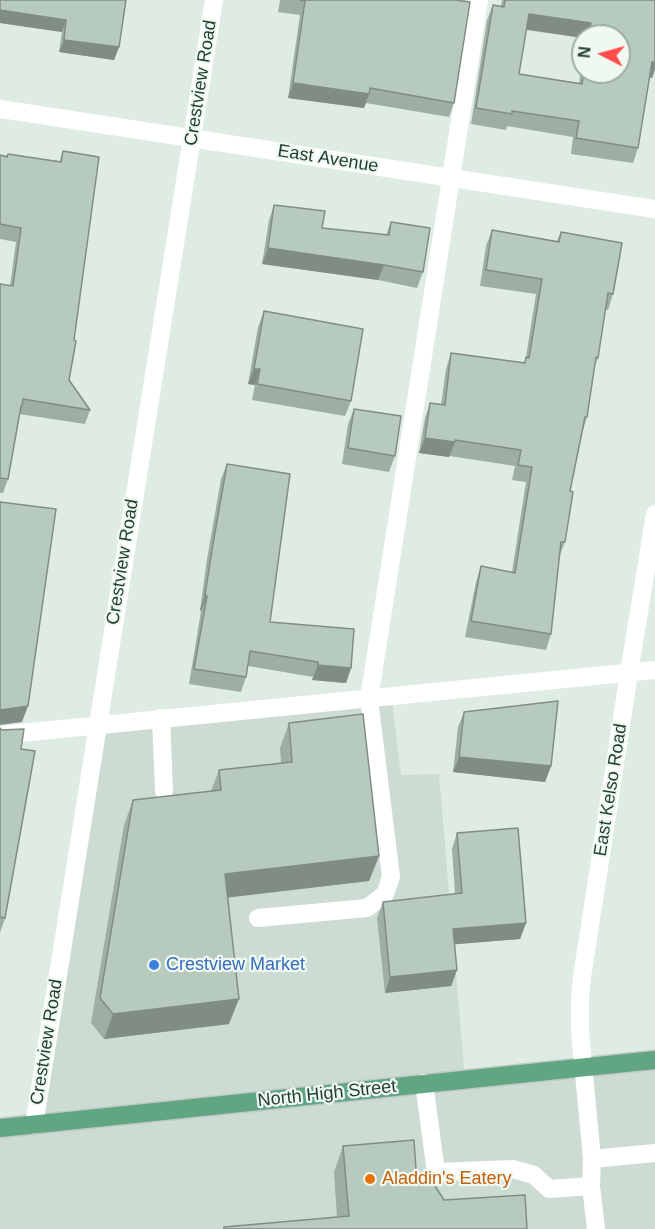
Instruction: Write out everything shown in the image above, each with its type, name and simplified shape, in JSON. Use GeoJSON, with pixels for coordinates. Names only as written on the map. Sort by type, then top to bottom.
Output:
{"type":"FeatureCollection","features":[{"type":"Feature","properties":{"kind":"main road","name":"North High Street"},"geometry":{"type":"LineString","coordinates":[[0,1128],[655,1060]]}},
{"type":"Feature","properties":{"kind":"street","name":"Crestview Road"},"geometry":{"type":"LineString","coordinates":[[33,1125],[214,0]]}},
{"type":"Feature","properties":{"kind":"street"},"geometry":{"type":"LineString","coordinates":[[258,918],[367,908],[384,894],[391,877],[369,699],[479,0]]}},
{"type":"Feature","properties":{"kind":"street","name":"East Avenue"},"geometry":{"type":"LineString","coordinates":[[0,108],[655,209]]}},
{"type":"Feature","properties":{"kind":"street","name":"East Kelso Road"},"geometry":{"type":"LineString","coordinates":[[596,1229],[591,1186],[592,1158],[583,1067],[580,1000],[655,514]]}},
{"type":"Feature","properties":{"kind":"street"},"geometry":{"type":"LineString","coordinates":[[0,735],[655,670]]}},
{"type":"Feature","properties":{"kind":"street"},"geometry":{"type":"LineString","coordinates":[[161,718],[164,790]]}},
{"type":"Feature","properties":{"kind":"street"},"geometry":{"type":"LineString","coordinates":[[424,1083],[436,1172],[513,1169],[534,1175],[549,1189],[591,1186]]}},
{"type":"Feature","properties":{"kind":"street"},"geometry":{"type":"LineString","coordinates":[[592,1158],[655,1153]]}},
{"type":"Feature","properties":{"kind":"shaded area"},"geometry":{"type":"Polygon","coordinates":[[[391,692],[401,775],[439,774],[465,1080],[655,1063],[655,1229],[0,1229],[0,1117],[43,1112],[92,731],[391,692]]]}},
{"type":"Feature","properties":{"kind":"building"},"geometry":{"type":"Polygon","coordinates":[[[0,0],[126,0],[119,47],[64,40],[66,20],[0,10],[0,0]]]}},
{"type":"Feature","properties":{"kind":"building"},"geometry":{"type":"Polygon","coordinates":[[[300,0],[456,0],[470,2],[454,103],[370,88],[369,94],[293,83],[305,1],[300,0]]]}},
{"type":"Feature","properties":{"kind":"building"},"geometry":{"type":"Polygon","coordinates":[[[505,0],[655,0],[655,62],[652,62],[638,148],[576,138],[579,121],[476,108],[493,5],[504,7],[505,0]]]}},
{"type":"Feature","properties":{"kind":"building"},"geometry":{"type":"Polygon","coordinates":[[[63,151],[99,157],[69,380],[90,410],[23,399],[8,479],[0,478],[0,284],[13,286],[21,228],[0,224],[0,155],[7,157],[8,154],[61,162],[63,151]]]}},
{"type":"Feature","properties":{"kind":"building"},"geometry":{"type":"Polygon","coordinates":[[[274,205],[325,211],[322,228],[389,235],[391,222],[430,228],[423,272],[268,248],[274,205]]]}},
{"type":"Feature","properties":{"kind":"building"},"geometry":{"type":"Polygon","coordinates":[[[492,230],[559,242],[561,232],[622,243],[613,294],[608,293],[587,417],[585,417],[570,491],[573,492],[565,542],[561,542],[551,634],[471,621],[481,566],[515,573],[532,467],[518,465],[521,450],[425,438],[430,403],[445,405],[451,353],[525,363],[526,357],[529,358],[542,279],[486,270],[492,230]]]}},
{"type":"Feature","properties":{"kind":"building"},"geometry":{"type":"Polygon","coordinates":[[[264,311],[363,329],[351,401],[257,384],[260,369],[254,369],[264,311]]]}},
{"type":"Feature","properties":{"kind":"building"},"geometry":{"type":"Polygon","coordinates":[[[354,409],[401,416],[395,456],[348,448],[354,409]]]}},
{"type":"Feature","properties":{"kind":"building"},"geometry":{"type":"Polygon","coordinates":[[[227,464],[290,474],[270,622],[354,629],[351,668],[318,665],[318,662],[250,651],[246,677],[194,669],[227,464]]]}},
{"type":"Feature","properties":{"kind":"building"},"geometry":{"type":"Polygon","coordinates":[[[0,502],[56,509],[28,706],[0,710],[0,502]]]}},
{"type":"Feature","properties":{"kind":"building"},"geometry":{"type":"Polygon","coordinates":[[[558,701],[551,766],[459,757],[464,712],[558,701]]]}},
{"type":"Feature","properties":{"kind":"building"},"geometry":{"type":"Polygon","coordinates":[[[363,714],[379,856],[225,874],[239,999],[113,1014],[100,998],[133,800],[221,790],[219,770],[292,762],[289,723],[363,714]]]}},
{"type":"Feature","properties":{"kind":"building"},"geometry":{"type":"Polygon","coordinates":[[[0,728],[2,730],[24,729],[21,749],[35,751],[5,918],[0,917],[0,728]]]}},
{"type":"Feature","properties":{"kind":"building"},"geometry":{"type":"Polygon","coordinates":[[[518,828],[526,923],[453,929],[457,970],[390,977],[383,902],[462,893],[457,833],[518,828]]]}},
{"type":"Feature","properties":{"kind":"building"},"geometry":{"type":"Polygon","coordinates":[[[414,1140],[417,1185],[433,1183],[444,1200],[525,1195],[527,1229],[224,1229],[224,1227],[349,1216],[343,1146],[414,1140]]]}},
{"type":"Feature","properties":{"kind":"place","name":"Crestview Market"},"geometry":{"type":"Point","coordinates":[154,965]}},
{"type":"Feature","properties":{"kind":"place","name":"Aladdin's Eatery"},"geometry":{"type":"Point","coordinates":[370,1179]}}]}
